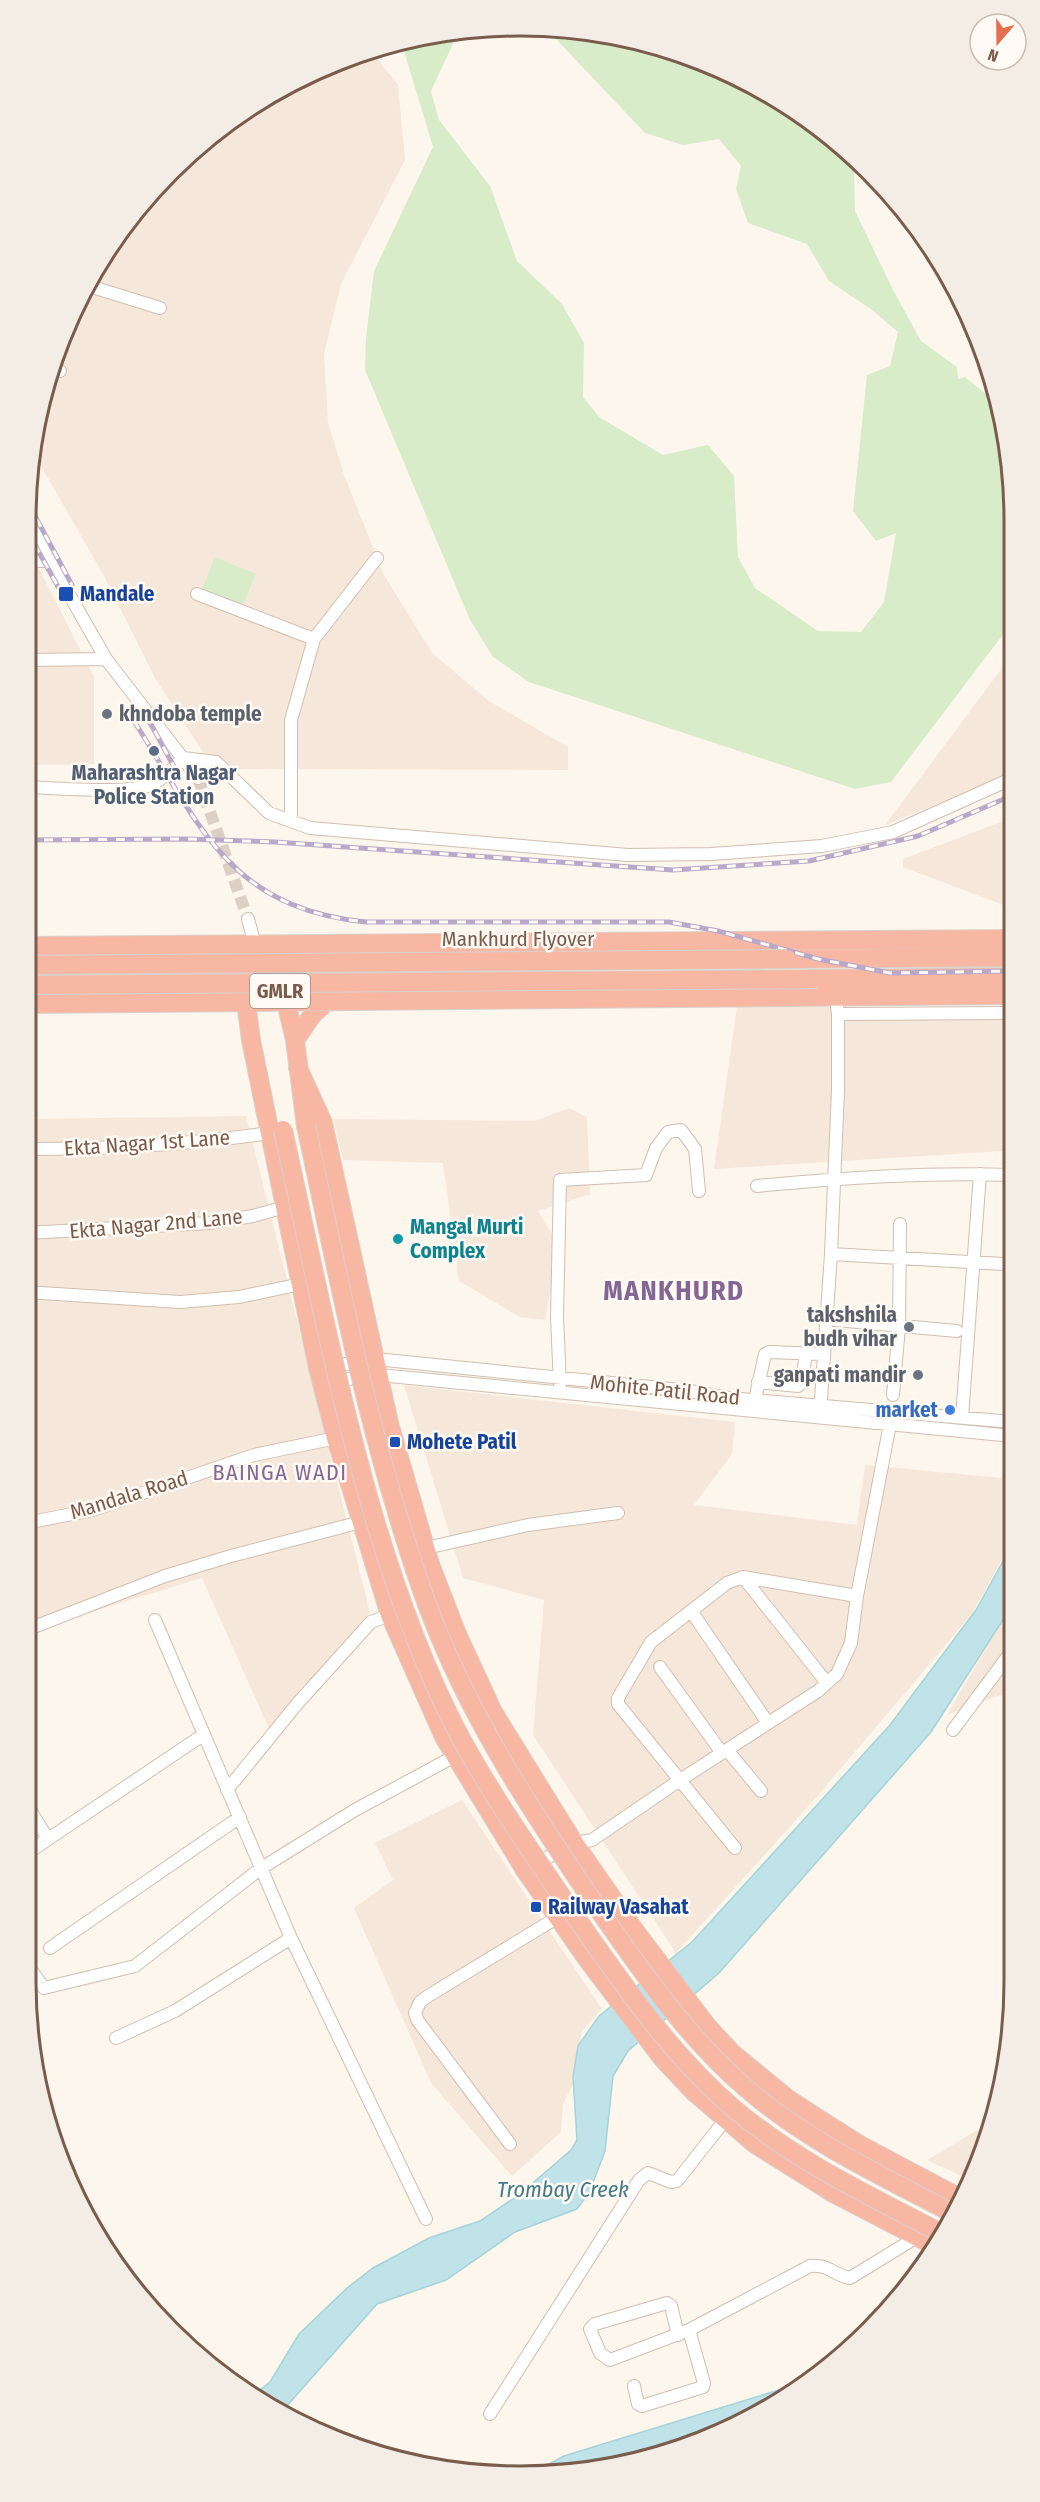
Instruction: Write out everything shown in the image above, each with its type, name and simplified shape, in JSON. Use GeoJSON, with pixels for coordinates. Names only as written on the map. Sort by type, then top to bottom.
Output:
{"type":"FeatureCollection","features":[{"type":"Feature","properties":{"kind":"highway"},"geometry":{"type":"LineString","coordinates":[[36,946],[1004,939]]}},
{"type":"Feature","properties":{"kind":"highway","name":"GMLR"},"geometry":{"type":"LineString","coordinates":[[255,945],[286,1002],[295,1040],[306,1126],[355,1354],[383,1463],[425,1603],[478,1720],[558,1850],[621,1941],[694,2036],[720,2065],[778,2113],[816,2138],[852,2160],[946,2210]]}},
{"type":"Feature","properties":{"kind":"highway","name":"GMLR"},"geometry":{"type":"LineString","coordinates":[[255,945],[246,1002],[259,1075],[276,1132]]}},
{"type":"Feature","properties":{"kind":"highway","name":"Mankhurd Flyover"},"geometry":{"type":"LineString","coordinates":[[36,965],[1004,957]]}},
{"type":"Feature","properties":{"kind":"highway","name":"Mankhurd Flyover"},"geometry":{"type":"LineString","coordinates":[[36,985],[1004,977]]}},
{"type":"Feature","properties":{"kind":"highway"},"geometry":{"type":"LineString","coordinates":[[36,1004],[816,997],[873,978]]}},
{"type":"Feature","properties":{"kind":"highway"},"geometry":{"type":"LineString","coordinates":[[816,997],[837,1005],[1004,996]]}},
{"type":"Feature","properties":{"kind":"highway"},"geometry":{"type":"LineString","coordinates":[[295,1040],[313,1014],[328,1001]]}},
{"type":"Feature","properties":{"kind":"highway"},"geometry":{"type":"LineString","coordinates":[[298,1068],[323,1123],[389,1423],[426,1548],[457,1634],[493,1712],[574,1843],[635,1931],[707,2026],[759,2077],[788,2099],[860,2145],[954,2195]]}},
{"type":"Feature","properties":{"kind":"highway"},"geometry":{"type":"LineString","coordinates":[[276,1132],[285,1207],[320,1375],[336,1438],[390,1615],[422,1692],[455,1756],[525,1870],[590,1964],[663,2059],[694,2092],[755,2144],[833,2193],[925,2241]]}},
{"type":"Feature","properties":{"kind":"highway"},"geometry":{"type":"LineString","coordinates":[[276,1132],[358,1461],[404,1610],[457,1730],[539,1863],[596,1946],[675,2050],[704,2082],[764,2132],[840,2181],[935,2230]]}},
{"type":"Feature","properties":{"kind":"highway"},"geometry":{"type":"LineString","coordinates":[[833,2193],[860,2145]]}},
{"type":"Feature","properties":{"kind":"street"},"geometry":{"type":"LineString","coordinates":[[96,288],[160,308]]}},
{"type":"Feature","properties":{"kind":"street"},"geometry":{"type":"LineString","coordinates":[[36,534],[106,659],[198,778]]}},
{"type":"Feature","properties":{"kind":"street"},"geometry":{"type":"LineString","coordinates":[[291,821],[291,720],[314,639],[377,558]]}},
{"type":"Feature","properties":{"kind":"street"},"geometry":{"type":"LineString","coordinates":[[36,561],[50,561]]}},
{"type":"Feature","properties":{"kind":"street"},"geometry":{"type":"LineString","coordinates":[[197,594],[314,639]]}},
{"type":"Feature","properties":{"kind":"street"},"geometry":{"type":"LineString","coordinates":[[36,660],[106,659]]}},
{"type":"Feature","properties":{"kind":"street"},"geometry":{"type":"LineString","coordinates":[[183,758],[216,762],[269,813],[310,828],[628,855],[711,854],[822,846],[893,832],[1004,782]]}},
{"type":"Feature","properties":{"kind":"street"},"geometry":{"type":"LineString","coordinates":[[36,787],[132,789],[149,786],[163,778],[183,758]]}},
{"type":"Feature","properties":{"kind":"street"},"geometry":{"type":"LineString","coordinates":[[248,919],[255,945]]}},
{"type":"Feature","properties":{"kind":"street"},"geometry":{"type":"LineString","coordinates":[[820,1412],[831,1254],[838,1090],[837,1005],[1004,1013]]}},
{"type":"Feature","properties":{"kind":"street"},"geometry":{"type":"LineString","coordinates":[[559,1393],[557,1317],[560,1180],[646,1175],[656,1148],[668,1132],[681,1130],[695,1149],[699,1191]]}},
{"type":"Feature","properties":{"kind":"street","name":"Ekta Nagar 1st Lane"},"geometry":{"type":"LineString","coordinates":[[36,1149],[177,1144],[276,1132]]}},
{"type":"Feature","properties":{"kind":"street"},"geometry":{"type":"LineString","coordinates":[[962,1417],[980,1174]]}},
{"type":"Feature","properties":{"kind":"street"},"geometry":{"type":"LineString","coordinates":[[757,1186],[833,1178],[1004,1175]]}},
{"type":"Feature","properties":{"kind":"street","name":"Ekta Nagar 2nd Lane"},"geometry":{"type":"LineString","coordinates":[[36,1232],[209,1223],[253,1216],[285,1207]]}},
{"type":"Feature","properties":{"kind":"street"},"geometry":{"type":"LineString","coordinates":[[893,1395],[899,1327],[900,1224]]}},
{"type":"Feature","properties":{"kind":"street"},"geometry":{"type":"LineString","coordinates":[[831,1254],[1004,1264]]}},
{"type":"Feature","properties":{"kind":"street"},"geometry":{"type":"LineString","coordinates":[[36,1294],[180,1302],[239,1297],[301,1284]]}},
{"type":"Feature","properties":{"kind":"street"},"geometry":{"type":"LineString","coordinates":[[825,1319],[957,1331]]}},
{"type":"Feature","properties":{"kind":"street"},"geometry":{"type":"LineString","coordinates":[[755,1400],[765,1354],[769,1352],[823,1354]]}},
{"type":"Feature","properties":{"kind":"street"},"geometry":{"type":"LineString","coordinates":[[758,1382],[798,1386],[802,1382],[806,1353]]}},
{"type":"Feature","properties":{"kind":"street"},"geometry":{"type":"LineString","coordinates":[[378,1367],[559,1393],[630,1400],[820,1412],[890,1425],[1004,1435]]}},
{"type":"Feature","properties":{"kind":"street","name":"Mohite Patil Road"},"geometry":{"type":"LineString","coordinates":[[320,1375],[378,1367],[560,1378],[690,1391],[737,1405],[755,1400],[820,1412],[892,1412],[1004,1421]]}},
{"type":"Feature","properties":{"kind":"street"},"geometry":{"type":"LineString","coordinates":[[630,1400],[632,1387]]}},
{"type":"Feature","properties":{"kind":"street"},"geometry":{"type":"LineString","coordinates":[[525,1870],[574,1843],[592,1840],[768,1723],[837,1674],[851,1643],[857,1596],[892,1412]]}},
{"type":"Feature","properties":{"kind":"street","name":"Mandala Road"},"geometry":{"type":"LineString","coordinates":[[36,1521],[93,1510],[254,1455],[336,1438]]}},
{"type":"Feature","properties":{"kind":"street"},"geometry":{"type":"LineString","coordinates":[[426,1548],[528,1525],[618,1513]]}},
{"type":"Feature","properties":{"kind":"street"},"geometry":{"type":"LineString","coordinates":[[36,1626],[165,1576],[361,1522]]}},
{"type":"Feature","properties":{"kind":"street"},"geometry":{"type":"LineString","coordinates":[[735,1848],[618,1704],[618,1698],[651,1642],[727,1583],[743,1577],[857,1596]]}},
{"type":"Feature","properties":{"kind":"street"},"geometry":{"type":"LineString","coordinates":[[743,1577],[827,1683]]}},
{"type":"Feature","properties":{"kind":"street"},"geometry":{"type":"LineString","coordinates":[[691,1611],[768,1723]]}},
{"type":"Feature","properties":{"kind":"street"},"geometry":{"type":"LineString","coordinates":[[227,1790],[297,1704],[371,1622],[390,1615]]}},
{"type":"Feature","properties":{"kind":"street"},"geometry":{"type":"LineString","coordinates":[[155,1620],[291,1938],[426,2219]]}},
{"type":"Feature","properties":{"kind":"street"},"geometry":{"type":"LineString","coordinates":[[953,1730],[1004,1661]]}},
{"type":"Feature","properties":{"kind":"street"},"geometry":{"type":"LineString","coordinates":[[660,1667],[724,1751],[761,1791]]}},
{"type":"Feature","properties":{"kind":"street"},"geometry":{"type":"LineString","coordinates":[[36,1847],[203,1735]]}},
{"type":"Feature","properties":{"kind":"street"},"geometry":{"type":"LineString","coordinates":[[36,1977],[44,1988],[135,1966],[262,1872],[346,1815],[455,1756]]}},
{"type":"Feature","properties":{"kind":"street"},"geometry":{"type":"LineString","coordinates":[[50,1948],[240,1817]]}},
{"type":"Feature","properties":{"kind":"street"},"geometry":{"type":"LineString","coordinates":[[36,1820],[48,1839]]}},
{"type":"Feature","properties":{"kind":"street"},"geometry":{"type":"LineString","coordinates":[[510,2144],[418,2021],[416,2013],[420,2002],[428,1996],[558,1917]]}},
{"type":"Feature","properties":{"kind":"street"},"geometry":{"type":"LineString","coordinates":[[116,2038],[175,2011],[291,1938]]}},
{"type":"Feature","properties":{"kind":"street"},"geometry":{"type":"LineString","coordinates":[[490,2414],[639,2180],[648,2173],[671,2182],[677,2181],[725,2120]]}},
{"type":"Feature","properties":{"kind":"street"},"geometry":{"type":"LineString","coordinates":[[634,2385],[638,2404],[642,2406],[703,2387],[704,2383],[684,2332],[671,2306],[667,2303],[595,2324],[590,2329],[600,2353],[610,2360],[684,2332],[810,2266],[822,2265],[843,2277],[850,2278],[925,2241]]}},
{"type":"Feature","properties":{"kind":"shaded area"},"geometry":{"type":"Polygon","coordinates":[[[377,58],[398,85],[405,160],[341,284],[324,354],[328,422],[344,475],[384,575],[432,653],[489,701],[568,747],[568,770],[214,769],[155,678],[104,576],[39,463],[52,395],[86,306],[101,278],[136,225],[156,201],[201,156],[225,136],[278,101],[335,73],[377,58]]]}},
{"type":"Feature","properties":{"kind":"shaded area"},"geometry":{"type":"Polygon","coordinates":[[[36,563],[94,677],[94,764],[36,765],[36,563]]]}},
{"type":"Feature","properties":{"kind":"shaded area"},"geometry":{"type":"Polygon","coordinates":[[[1004,665],[1004,778],[885,825],[1004,665]]]}},
{"type":"Feature","properties":{"kind":"shaded area"},"geometry":{"type":"Polygon","coordinates":[[[1004,822],[1004,905],[903,867],[903,859],[1004,822]]]}},
{"type":"Feature","properties":{"kind":"shaded area"},"geometry":{"type":"Polygon","coordinates":[[[737,1006],[1004,1009],[1004,1151],[714,1169],[737,1006]]]}},
{"type":"Feature","properties":{"kind":"shaded area"},"geometry":{"type":"Polygon","coordinates":[[[569,1108],[587,1117],[590,1194],[538,1211],[552,1234],[554,1271],[545,1320],[520,1317],[459,1281],[443,1163],[343,1160],[333,1119],[535,1121],[569,1108]]]}},
{"type":"Feature","properties":{"kind":"shaded area"},"geometry":{"type":"Polygon","coordinates":[[[246,1116],[370,1613],[270,1731],[202,1578],[36,1629],[36,1119],[246,1116]]]}},
{"type":"Feature","properties":{"kind":"shaded area"},"geometry":{"type":"Polygon","coordinates":[[[404,1385],[735,1422],[732,1454],[694,1505],[857,1525],[865,1465],[1004,1478],[1004,1555],[972,1614],[814,1800],[676,1953],[533,1735],[544,1600],[463,1578],[404,1385]]]}},
{"type":"Feature","properties":{"kind":"shaded area"},"geometry":{"type":"Polygon","coordinates":[[[1004,1617],[1004,1694],[947,1715],[1004,1617]]]}},
{"type":"Feature","properties":{"kind":"shaded area"},"geometry":{"type":"Polygon","coordinates":[[[462,1800],[602,2009],[581,2032],[582,2066],[563,2104],[561,2132],[512,2176],[431,2083],[354,1908],[393,1880],[375,1843],[462,1800]]]}},
{"type":"Feature","properties":{"kind":"shaded area"},"geometry":{"type":"Polygon","coordinates":[[[981,2128],[963,2177],[927,2160],[981,2128]]]}},
{"type":"Feature","properties":{"kind":"green space"},"geometry":{"type":"Polygon","coordinates":[[[555,38],[614,45],[676,62],[734,86],[762,101],[815,136],[854,170],[855,211],[893,290],[921,341],[957,367],[958,379],[965,377],[988,396],[1000,457],[1003,488],[1004,633],[891,782],[855,789],[529,682],[493,657],[470,620],[365,370],[366,338],[374,271],[433,147],[404,50],[426,45],[455,40],[431,91],[439,120],[490,186],[517,261],[562,304],[584,343],[583,397],[599,417],[663,455],[708,445],[734,476],[738,557],[755,588],[818,631],[861,632],[884,602],[896,533],[876,541],[853,511],[867,375],[890,366],[898,332],[872,310],[829,281],[807,244],[748,223],[736,189],[741,166],[719,139],[683,145],[645,133],[555,38]]]}},
{"type":"Feature","properties":{"kind":"green space"},"geometry":{"type":"Polygon","coordinates":[[[215,557],[256,574],[241,609],[201,592],[215,557]]]}},
{"type":"Feature","properties":{"kind":"water","name":"Trombay Creek"},"geometry":{"type":"Polygon","coordinates":[[[1004,1559],[1004,1618],[931,1732],[719,1973],[628,2051],[613,2076],[605,2151],[589,2193],[577,2209],[515,2232],[446,2280],[377,2304],[287,2406],[260,2390],[270,2382],[299,2334],[347,2288],[373,2268],[429,2238],[480,2221],[520,2194],[571,2150],[577,2140],[573,2077],[578,2046],[599,2016],[692,1942],[890,1725],[976,1610],[1004,1559]]]}},
{"type":"Feature","properties":{"kind":"water"},"geometry":{"type":"Polygon","coordinates":[[[780,2390],[734,2416],[676,2440],[614,2457],[547,2465],[564,2456],[780,2390]]]}},
{"type":"Feature","properties":{"kind":"tunnel"},"geometry":{"type":"LineString","coordinates":[[198,778],[248,919]]}},
{"type":"Feature","properties":{"kind":"railway"},"geometry":{"type":"LineString","coordinates":[[36,518],[72,585]]}},
{"type":"Feature","properties":{"kind":"railway"},"geometry":{"type":"LineString","coordinates":[[36,547],[61,592]]}},
{"type":"Feature","properties":{"kind":"railway"},"geometry":{"type":"LineString","coordinates":[[146,715],[179,776]]}},
{"type":"Feature","properties":{"kind":"railway"},"geometry":{"type":"LineString","coordinates":[[134,721],[200,827],[223,855],[249,880],[281,899],[319,914],[366,922],[669,922],[718,931],[818,959],[890,973],[1004,971]]}},
{"type":"Feature","properties":{"kind":"railway"},"geometry":{"type":"LineString","coordinates":[[36,840],[186,839],[275,842],[673,870],[809,861],[918,836],[1004,799]]}},
{"type":"Feature","properties":{"kind":"place","name":"Mandale"},"geometry":{"type":"Point","coordinates":[66,594]}},
{"type":"Feature","properties":{"kind":"place","name":"khndoba temple"},"geometry":{"type":"Point","coordinates":[107,714]}},
{"type":"Feature","properties":{"kind":"place","name":"Maharashtra Nagar Police Station"},"geometry":{"type":"Point","coordinates":[154,751]}},
{"type":"Feature","properties":{"kind":"place","name":"Mangal Murti Complex"},"geometry":{"type":"Point","coordinates":[398,1239]}},
{"type":"Feature","properties":{"kind":"place","name":"takshshila budh vihar"},"geometry":{"type":"Point","coordinates":[909,1327]}},
{"type":"Feature","properties":{"kind":"place","name":"ganpati mandir"},"geometry":{"type":"Point","coordinates":[918,1375]}},
{"type":"Feature","properties":{"kind":"place","name":"market"},"geometry":{"type":"Point","coordinates":[950,1410]}},
{"type":"Feature","properties":{"kind":"place","name":"Mohete Patil"},"geometry":{"type":"Point","coordinates":[395,1442]}},
{"type":"Feature","properties":{"kind":"place","name":"Railway Vasahat"},"geometry":{"type":"Point","coordinates":[536,1907]}},
{"type":"Feature","properties":{"kind":"district","name":"MANKHURD"},"geometry":{"type":"Point","coordinates":[674,1291]}},
{"type":"Feature","properties":{"kind":"district","name":"BAINGA WADI"},"geometry":{"type":"Point","coordinates":[280,1472]}}]}
